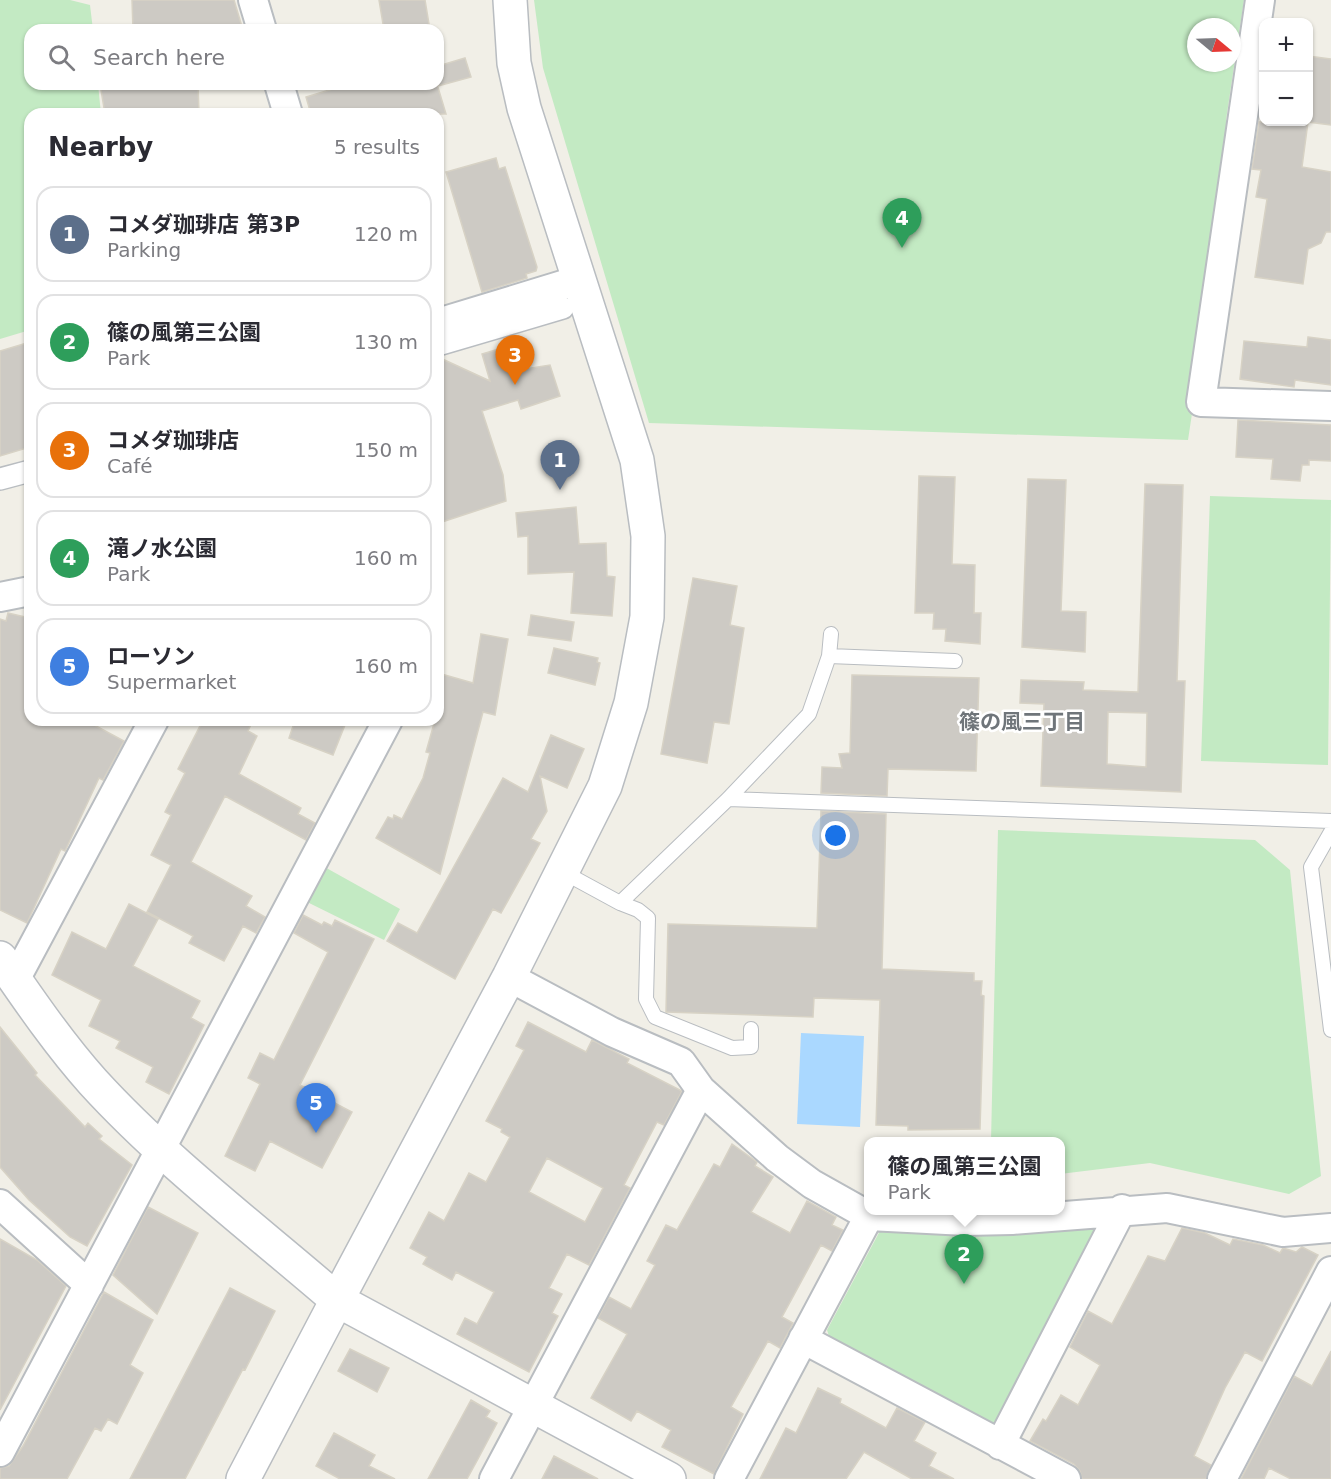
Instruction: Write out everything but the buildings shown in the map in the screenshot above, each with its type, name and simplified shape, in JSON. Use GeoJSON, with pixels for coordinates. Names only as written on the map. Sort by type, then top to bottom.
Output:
{"type":"FeatureCollection","features":[{"type":"Feature","properties":{"kind":"street"},"geometry":{"type":"LineString","coordinates":[[253,0],[260,24]]}},
{"type":"Feature","properties":{"kind":"street"},"geometry":{"type":"LineString","coordinates":[[243,1479],[509,977],[605,786],[631,704],[647,617],[648,536],[637,460],[525,108],[514,63],[510,0]]}},
{"type":"Feature","properties":{"kind":"street"},"geometry":{"type":"LineString","coordinates":[[1260,0],[1201,402],[1331,406]]}},
{"type":"Feature","properties":{"kind":"street"},"geometry":{"type":"LineString","coordinates":[[281,90],[286,108]]}},
{"type":"Feature","properties":{"kind":"street"},"geometry":{"type":"LineString","coordinates":[[444,321],[579,280]]}},
{"type":"Feature","properties":{"kind":"street"},"geometry":{"type":"LineString","coordinates":[[444,343],[563,308]]}},
{"type":"Feature","properties":{"kind":"street"},"geometry":{"type":"LineString","coordinates":[[0,479],[24,473]]}},
{"type":"Feature","properties":{"kind":"street"},"geometry":{"type":"LineString","coordinates":[[0,597],[24,592]]}},
{"type":"Feature","properties":{"kind":"street"},"geometry":{"type":"LineString","coordinates":[[150,726],[8,969],[93,1082],[161,1148],[337,1300],[534,1404],[669,1479]]}},
{"type":"Feature","properties":{"kind":"street"},"geometry":{"type":"LineString","coordinates":[[0,1452],[385,726]]}},
{"type":"Feature","properties":{"kind":"street"},"geometry":{"type":"LineString","coordinates":[[509,977],[612,1032],[681,1062],[701,1090],[777,1158],[812,1184],[864,1214]]}},
{"type":"Feature","properties":{"kind":"street"},"geometry":{"type":"LineString","coordinates":[[494,1479],[701,1090]]}},
{"type":"Feature","properties":{"kind":"street"},"geometry":{"type":"LineString","coordinates":[[0,1204],[89,1285]]}},
{"type":"Feature","properties":{"kind":"street"},"geometry":{"type":"LineString","coordinates":[[1065,1215],[1122,1209],[1167,1208],[1282,1232],[1331,1227]]}},
{"type":"Feature","properties":{"kind":"street"},"geometry":{"type":"LineString","coordinates":[[1000,1445],[1122,1209]]}},
{"type":"Feature","properties":{"kind":"street"},"geometry":{"type":"LineString","coordinates":[[729,1479],[868,1216],[966,1221],[1012,1220],[1062,1215]]}},
{"type":"Feature","properties":{"kind":"street"},"geometry":{"type":"LineString","coordinates":[[1222,1479],[1331,1271]]}},
{"type":"Feature","properties":{"kind":"street"},"geometry":{"type":"LineString","coordinates":[[802,1339],[1066,1479]]}},
{"type":"Feature","properties":{"kind":"lane"},"geometry":{"type":"LineString","coordinates":[[620,903],[728,799],[809,714],[829,656],[831,634]]}},
{"type":"Feature","properties":{"kind":"lane"},"geometry":{"type":"LineString","coordinates":[[829,656],[955,661]]}},
{"type":"Feature","properties":{"kind":"lane"},"geometry":{"type":"LineString","coordinates":[[728,799],[1331,821]]}},
{"type":"Feature","properties":{"kind":"lane"},"geometry":{"type":"LineString","coordinates":[[1331,832],[1311,867],[1331,1030]]}},
{"type":"Feature","properties":{"kind":"lane"},"geometry":{"type":"LineString","coordinates":[[563,872],[620,903],[638,910],[648,918],[646,999],[655,1017],[732,1048],[752,1047],[751,1029]]}},
{"type":"Feature","properties":{"kind":"green space"},"geometry":{"type":"Polygon","coordinates":[[[0,0],[70,0],[90,5],[92,24],[24,24],[24,90],[99,90],[100,108],[24,108],[24,332],[0,339],[0,0]]]}},
{"type":"Feature","properties":{"kind":"green space"},"geometry":{"type":"Polygon","coordinates":[[[534,0],[1244,0],[1241,20],[1241,18],[1187,18],[1187,72],[1233,72],[1226,120],[1233,122],[1227,160],[1221,159],[1186,405],[1193,407],[1188,440],[649,423],[543,68],[534,0]]]}},
{"type":"Feature","properties":{"kind":"green space"},"geometry":{"type":"Polygon","coordinates":[[[1210,496],[1331,500],[1328,765],[1201,761],[1210,496]]]}},
{"type":"Feature","properties":{"kind":"green space"},"geometry":{"type":"Polygon","coordinates":[[[998,830],[1255,840],[1290,870],[1321,1176],[1289,1194],[1150,1163],[1065,1173],[1065,1137],[991,1137],[998,830]]]}},
{"type":"Feature","properties":{"kind":"green space"},"geometry":{"type":"Polygon","coordinates":[[[321,865],[400,909],[384,940],[303,900],[321,865]]]}},
{"type":"Feature","properties":{"kind":"green space"},"geometry":{"type":"Polygon","coordinates":[[[1088,1221],[1102,1237],[1001,1424],[987,1428],[831,1342],[827,1330],[881,1229],[1088,1221]]]}},
{"type":"Feature","properties":{"kind":"water"},"geometry":{"type":"Polygon","coordinates":[[[801,1033],[864,1036],[860,1127],[797,1124],[801,1033]]]}},
{"type":"Feature","properties":{"kind":"place","name":"滝ノ水公園"},"geometry":{"type":"Point","coordinates":[902,248]}},
{"type":"Feature","properties":{"kind":"place","name":"コメダ珈琲店"},"geometry":{"type":"Point","coordinates":[515,385]}},
{"type":"Feature","properties":{"kind":"place","name":"コメダ珈琲店 第3P"},"geometry":{"type":"Point","coordinates":[560,490]}},
{"type":"Feature","properties":{"kind":"place","name":"ローソン"},"geometry":{"type":"Point","coordinates":[316,1133]}},
{"type":"Feature","properties":{"kind":"place","name":"篠の風第三公園"},"geometry":{"type":"Point","coordinates":[964,1284]}},
{"type":"Feature","properties":{"kind":"district","name":"篠の風三丁目"},"geometry":{"type":"Point","coordinates":[1022,722]}}]}
